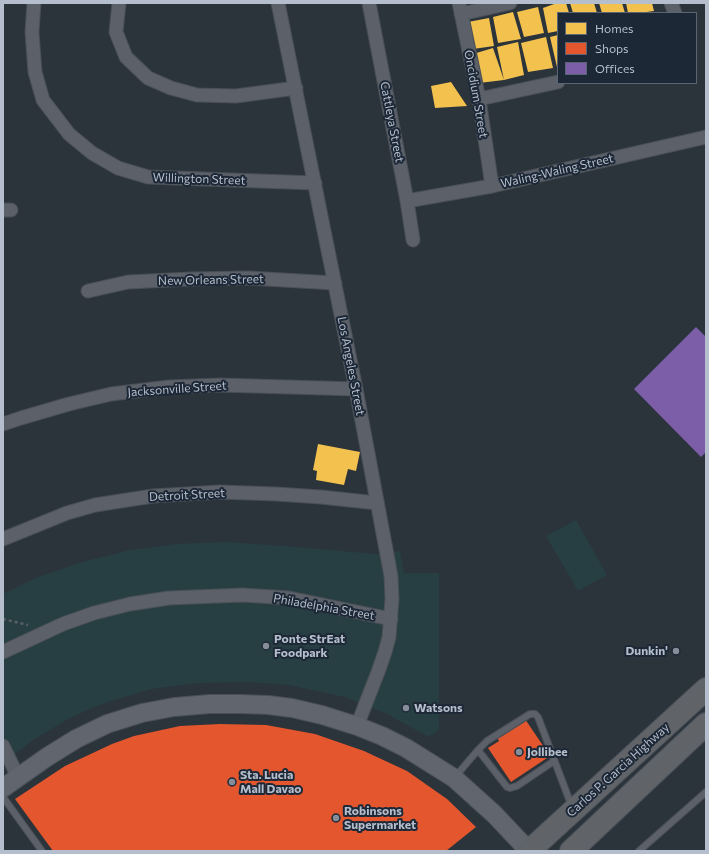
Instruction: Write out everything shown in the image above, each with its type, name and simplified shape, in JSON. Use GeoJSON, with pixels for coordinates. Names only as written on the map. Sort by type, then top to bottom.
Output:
{"type":"FeatureCollection","features":[{"type":"Feature","properties":{"kind":"highway","name":"Carlos P. Garcia Highway"},"geometry":{"type":"LineString","coordinates":[[529,851],[706,689]]}},
{"type":"Feature","properties":{"kind":"highway","name":"Carlos P. Garcia Highway"},"geometry":{"type":"LineString","coordinates":[[571,851],[706,724]]}},
{"type":"Feature","properties":{"kind":"main road"},"geometry":{"type":"LineString","coordinates":[[3,788],[76,739],[107,724],[142,713],[174,707],[210,704],[268,705],[292,708],[322,715],[357,726],[406,748],[454,778],[494,814],[529,851]]}},
{"type":"Feature","properties":{"kind":"street","name":"Willington Street"},"geometry":{"type":"LineString","coordinates":[[34,3],[32,32],[34,72],[43,100],[69,134],[92,153],[118,168],[148,177],[314,183]]}},
{"type":"Feature","properties":{"kind":"street"},"geometry":{"type":"LineString","coordinates":[[119,3],[116,32],[118,38],[126,57],[148,78],[171,88],[197,95],[236,96],[296,88]]}},
{"type":"Feature","properties":{"kind":"street","name":"Los Angeles Street"},"geometry":{"type":"LineString","coordinates":[[278,3],[356,388],[391,576],[391,619],[385,652],[357,726]]}},
{"type":"Feature","properties":{"kind":"street","name":"Cattleya Street"},"geometry":{"type":"LineString","coordinates":[[369,3],[407,201],[413,240]]}},
{"type":"Feature","properties":{"kind":"street"},"geometry":{"type":"LineString","coordinates":[[460,8],[510,3]]}},
{"type":"Feature","properties":{"kind":"street","name":"Oncidium Street"},"geometry":{"type":"LineString","coordinates":[[460,8],[479,99],[492,186]]}},
{"type":"Feature","properties":{"kind":"street"},"geometry":{"type":"LineString","coordinates":[[479,99],[557,82]]}},
{"type":"Feature","properties":{"kind":"street","name":"Waling-Waling Street"},"geometry":{"type":"LineString","coordinates":[[407,201],[492,186],[706,137]]}},
{"type":"Feature","properties":{"kind":"street","name":"New Orleans Street"},"geometry":{"type":"LineString","coordinates":[[88,291],[128,282],[190,279],[248,278],[335,283]]}},
{"type":"Feature","properties":{"kind":"street","name":"Jacksonville Street"},"geometry":{"type":"LineString","coordinates":[[3,424],[62,406],[111,394],[169,387],[220,385],[356,388]]}},
{"type":"Feature","properties":{"kind":"street","name":"Detroit Street"},"geometry":{"type":"LineString","coordinates":[[3,540],[67,513],[95,505],[153,496],[220,492],[321,496],[377,503]]}},
{"type":"Feature","properties":{"kind":"street","name":"Philadelphia Street"},"geometry":{"type":"LineString","coordinates":[[3,652],[63,624],[94,613],[130,604],[169,598],[243,595],[289,598],[391,619]]}},
{"type":"Feature","properties":{"kind":"street"},"geometry":{"type":"LineString","coordinates":[[3,746],[18,777]]}},
{"type":"Feature","properties":{"kind":"lane"},"geometry":{"type":"LineString","coordinates":[[454,778],[487,740],[530,714],[535,714],[538,717],[573,810]]}},
{"type":"Feature","properties":{"kind":"lane"},"geometry":{"type":"LineString","coordinates":[[478,750],[507,787],[510,788],[518,786],[554,761]]}},
{"type":"Feature","properties":{"kind":"lane"},"geometry":{"type":"LineString","coordinates":[[639,851],[706,792]]}},
{"type":"Feature","properties":{"kind":"lane"},"geometry":{"type":"LineString","coordinates":[[3,797],[42,851]]}},
{"type":"Feature","properties":{"kind":"path"},"geometry":{"type":"LineString","coordinates":[[3,619],[28,625],[42,634]]}},
{"type":"Feature","properties":{"kind":"green space"},"geometry":{"type":"Polygon","coordinates":[[[576,520],[607,575],[578,591],[546,536],[576,520]]]}},
{"type":"Feature","properties":{"kind":"green space"},"geometry":{"type":"Polygon","coordinates":[[[226,542],[376,554],[400,551],[404,573],[439,573],[439,730],[429,737],[385,713],[344,697],[289,685],[248,682],[200,683],[152,689],[104,703],[70,718],[33,740],[3,763],[3,594],[35,578],[82,562],[130,550],[175,544],[226,542]]]}},
{"type":"Feature","properties":{"kind":"building: Homes"},"geometry":{"type":"Polygon","coordinates":[[[557,3],[566,3],[569,12],[557,12],[557,31],[548,33],[543,8],[557,3]]]}},
{"type":"Feature","properties":{"kind":"building: Homes"},"geometry":{"type":"Polygon","coordinates":[[[570,3],[594,3],[597,12],[573,12],[570,3]]]}},
{"type":"Feature","properties":{"kind":"building: Homes"},"geometry":{"type":"Polygon","coordinates":[[[599,3],[622,3],[625,12],[602,12],[599,3]]]}},
{"type":"Feature","properties":{"kind":"building: Homes"},"geometry":{"type":"Polygon","coordinates":[[[626,3],[652,3],[654,11],[646,12],[628,12],[626,3]]]}},
{"type":"Feature","properties":{"kind":"building: Homes"},"geometry":{"type":"Polygon","coordinates":[[[538,7],[544,33],[524,37],[517,12],[538,7]]]}},
{"type":"Feature","properties":{"kind":"building: Homes"},"geometry":{"type":"Polygon","coordinates":[[[513,12],[521,39],[498,43],[493,17],[513,12]]]}},
{"type":"Feature","properties":{"kind":"building: Homes"},"geometry":{"type":"Polygon","coordinates":[[[489,18],[494,46],[473,49],[468,22],[489,18]]]}},
{"type":"Feature","properties":{"kind":"building: Homes"},"geometry":{"type":"Polygon","coordinates":[[[557,35],[557,67],[550,37],[557,35]]]}},
{"type":"Feature","properties":{"kind":"building: Homes"},"geometry":{"type":"Polygon","coordinates":[[[546,37],[553,68],[528,72],[521,43],[546,37]]]}},
{"type":"Feature","properties":{"kind":"building: Homes"},"geometry":{"type":"Polygon","coordinates":[[[518,42],[524,75],[504,80],[497,47],[518,42]]]}},
{"type":"Feature","properties":{"kind":"building: Homes"},"geometry":{"type":"Polygon","coordinates":[[[493,48],[504,80],[479,83],[473,54],[493,48]]]}},
{"type":"Feature","properties":{"kind":"building: Homes"},"geometry":{"type":"Polygon","coordinates":[[[451,82],[467,106],[435,108],[431,86],[451,82]]]}},
{"type":"Feature","properties":{"kind":"building: Homes"},"geometry":{"type":"Polygon","coordinates":[[[318,444],[360,452],[356,471],[348,469],[344,485],[316,480],[317,471],[313,470],[318,444]]]}},
{"type":"Feature","properties":{"kind":"building: Shops","name":"Jollibee"},"geometry":{"type":"Polygon","coordinates":[[[525,719],[550,756],[511,782],[488,748],[499,741],[497,737],[525,719]]]}},
{"type":"Feature","properties":{"kind":"building: Shops","name":"Sta. Lucia Mall Davao"},"geometry":{"type":"Polygon","coordinates":[[[220,724],[266,725],[315,734],[364,751],[407,771],[447,799],[476,827],[446,851],[53,851],[15,799],[65,766],[112,744],[134,736],[180,726],[220,724]]]}},
{"type":"Feature","properties":{"kind":"building: Offices"},"geometry":{"type":"Polygon","coordinates":[[[696,327],[706,337],[706,452],[701,457],[634,389],[696,327]]]}},
{"type":"Feature","properties":{"kind":"place","name":"Ponte StrEat Foodpark"},"geometry":{"type":"Point","coordinates":[266,646]}},
{"type":"Feature","properties":{"kind":"place","name":"Dunkin'"},"geometry":{"type":"Point","coordinates":[676,651]}},
{"type":"Feature","properties":{"kind":"place","name":"Watsons"},"geometry":{"type":"Point","coordinates":[406,708]}},
{"type":"Feature","properties":{"kind":"place","name":"Jollibee"},"geometry":{"type":"Point","coordinates":[519,752]}},
{"type":"Feature","properties":{"kind":"place","name":"Sta. Lucia Mall Davao"},"geometry":{"type":"Point","coordinates":[232,782]}},
{"type":"Feature","properties":{"kind":"place","name":"Robinsons Supermarket"},"geometry":{"type":"Point","coordinates":[336,818]}}]}
